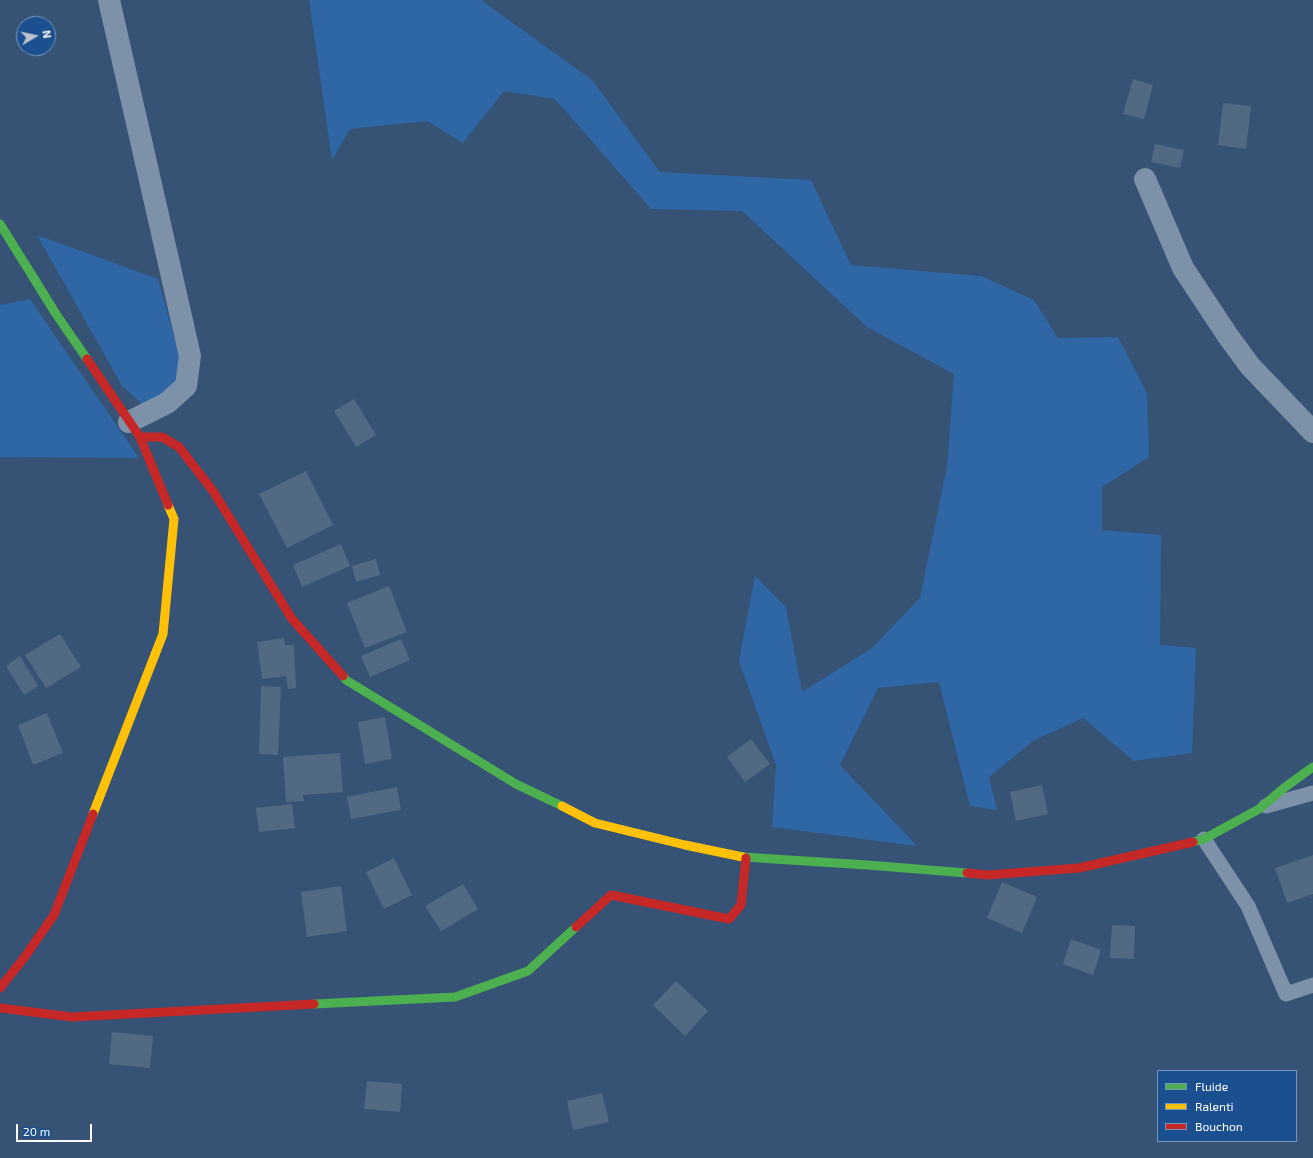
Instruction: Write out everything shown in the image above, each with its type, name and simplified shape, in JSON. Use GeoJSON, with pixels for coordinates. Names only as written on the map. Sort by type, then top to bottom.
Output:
{"type":"FeatureCollection","features":[{"type":"Feature","properties":{"kind":"street"},"geometry":{"type":"LineString","coordinates":[[109,0],[190,356],[186,386],[135,430]]}},
{"type":"Feature","properties":{"kind":"street"},"geometry":{"type":"LineString","coordinates":[[1145,179],[1183,268],[1228,336],[1250,366],[1313,432]]}},
{"type":"Feature","properties":{"kind":"street"},"geometry":{"type":"LineString","coordinates":[[0,224],[56,314],[135,430],[174,519],[163,634],[54,914],[24,958],[0,988]]}},
{"type":"Feature","properties":{"kind":"street"},"geometry":{"type":"LineString","coordinates":[[135,430],[162,437],[179,447],[213,491],[292,620],[346,680],[516,784],[595,823],[746,858],[867,865],[988,875],[1078,868],[1204,839],[1259,809],[1284,788],[1313,767]]}},
{"type":"Feature","properties":{"kind":"street"},"geometry":{"type":"LineString","coordinates":[[0,1008],[72,1017],[455,997],[528,971],[611,895],[729,919],[741,905],[746,858]]}},
{"type":"Feature","properties":{"kind":"lane"},"geometry":{"type":"LineString","coordinates":[[1259,809],[1313,793]]}},
{"type":"Feature","properties":{"kind":"lane"},"geometry":{"type":"LineString","coordinates":[[1204,839],[1248,906],[1286,994],[1313,984]]}},
{"type":"Feature","properties":{"kind":"shaded area"},"geometry":{"type":"Polygon","coordinates":[[[309,0],[481,0],[592,80],[660,172],[811,180],[851,265],[981,276],[1034,300],[1058,338],[1118,337],[1147,393],[1149,457],[1102,487],[1102,530],[1161,535],[1160,645],[1196,648],[1192,753],[1134,761],[1083,718],[1033,741],[989,777],[997,810],[970,806],[939,682],[878,688],[840,765],[917,846],[772,827],[776,765],[739,661],[755,576],[786,607],[802,692],[872,648],[920,598],[947,467],[954,374],[867,327],[742,211],[651,209],[555,99],[504,91],[463,143],[427,121],[350,129],[332,160],[309,0]]]}},
{"type":"Feature","properties":{"kind":"shaded area"},"geometry":{"type":"Polygon","coordinates":[[[37,235],[158,279],[190,394],[147,408],[122,386],[37,235]]]}},
{"type":"Feature","properties":{"kind":"shaded area"},"geometry":{"type":"Polygon","coordinates":[[[30,299],[139,458],[0,457],[0,305],[30,299]]]}},
{"type":"Feature","properties":{"kind":"building"},"geometry":{"type":"Polygon","coordinates":[[[1133,79],[1153,85],[1144,119],[1123,114],[1133,79]]]}},
{"type":"Feature","properties":{"kind":"building"},"geometry":{"type":"Polygon","coordinates":[[[1223,103],[1251,106],[1246,149],[1218,145],[1223,103]]]}},
{"type":"Feature","properties":{"kind":"building"},"geometry":{"type":"Polygon","coordinates":[[[1155,144],[1184,150],[1180,168],[1151,162],[1155,144]]]}},
{"type":"Feature","properties":{"kind":"building"},"geometry":{"type":"Polygon","coordinates":[[[354,399],[376,435],[356,447],[334,411],[354,399]]]}},
{"type":"Feature","properties":{"kind":"building"},"geometry":{"type":"Polygon","coordinates":[[[306,471],[333,525],[287,548],[259,494],[306,471]]]}},
{"type":"Feature","properties":{"kind":"building"},"geometry":{"type":"Polygon","coordinates":[[[341,544],[350,566],[302,587],[293,565],[341,544]]]}},
{"type":"Feature","properties":{"kind":"building"},"geometry":{"type":"Polygon","coordinates":[[[376,559],[380,575],[356,582],[352,566],[376,559]]]}},
{"type":"Feature","properties":{"kind":"building"},"geometry":{"type":"Polygon","coordinates":[[[389,586],[407,632],[365,648],[347,603],[389,586]]]}},
{"type":"Feature","properties":{"kind":"building"},"geometry":{"type":"Polygon","coordinates":[[[60,634],[81,667],[46,688],[25,655],[60,634]]]}},
{"type":"Feature","properties":{"kind":"building"},"geometry":{"type":"Polygon","coordinates":[[[284,638],[285,645],[294,645],[296,688],[288,689],[286,676],[262,679],[257,642],[284,638]]]}},
{"type":"Feature","properties":{"kind":"building"},"geometry":{"type":"Polygon","coordinates":[[[401,639],[410,660],[370,677],[361,656],[401,639]]]}},
{"type":"Feature","properties":{"kind":"building"},"geometry":{"type":"Polygon","coordinates":[[[20,656],[38,686],[24,695],[6,666],[20,656]]]}},
{"type":"Feature","properties":{"kind":"building"},"geometry":{"type":"Polygon","coordinates":[[[261,686],[281,687],[278,755],[259,754],[261,686]]]}},
{"type":"Feature","properties":{"kind":"building"},"geometry":{"type":"Polygon","coordinates":[[[47,713],[63,753],[33,765],[18,725],[47,713]]]}},
{"type":"Feature","properties":{"kind":"building"},"geometry":{"type":"Polygon","coordinates":[[[385,717],[392,759],[365,764],[358,722],[385,717]]]}},
{"type":"Feature","properties":{"kind":"building"},"geometry":{"type":"Polygon","coordinates":[[[751,739],[770,764],[745,782],[727,757],[751,739]]]}},
{"type":"Feature","properties":{"kind":"building"},"geometry":{"type":"Polygon","coordinates":[[[340,753],[343,792],[303,795],[304,801],[286,802],[283,757],[340,753]]]}},
{"type":"Feature","properties":{"kind":"building"},"geometry":{"type":"Polygon","coordinates":[[[1042,785],[1048,814],[1016,821],[1010,792],[1042,785]]]}},
{"type":"Feature","properties":{"kind":"building"},"geometry":{"type":"Polygon","coordinates":[[[397,787],[401,810],[351,819],[347,797],[397,787]]]}},
{"type":"Feature","properties":{"kind":"building"},"geometry":{"type":"Polygon","coordinates":[[[292,804],[295,828],[259,832],[256,808],[292,804]]]}},
{"type":"Feature","properties":{"kind":"building"},"geometry":{"type":"Polygon","coordinates":[[[1313,855],[1313,894],[1287,903],[1275,868],[1313,855]]]}},
{"type":"Feature","properties":{"kind":"building"},"geometry":{"type":"Polygon","coordinates":[[[394,858],[412,895],[384,909],[366,872],[394,858]]]}},
{"type":"Feature","properties":{"kind":"building"},"geometry":{"type":"Polygon","coordinates":[[[1002,882],[1037,897],[1022,933],[987,918],[1002,882]]]}},
{"type":"Feature","properties":{"kind":"building"},"geometry":{"type":"Polygon","coordinates":[[[463,884],[478,909],[441,931],[425,906],[463,884]]]}},
{"type":"Feature","properties":{"kind":"building"},"geometry":{"type":"Polygon","coordinates":[[[341,886],[347,931],[307,937],[301,892],[341,886]]]}},
{"type":"Feature","properties":{"kind":"building"},"geometry":{"type":"Polygon","coordinates":[[[1112,925],[1135,926],[1134,959],[1110,958],[1112,925]]]}},
{"type":"Feature","properties":{"kind":"building"},"geometry":{"type":"Polygon","coordinates":[[[1071,939],[1101,950],[1093,975],[1063,964],[1071,939]]]}},
{"type":"Feature","properties":{"kind":"building"},"geometry":{"type":"Polygon","coordinates":[[[676,981],[708,1011],[685,1036],[653,1005],[676,981]]]}},
{"type":"Feature","properties":{"kind":"building"},"geometry":{"type":"Polygon","coordinates":[[[112,1032],[153,1036],[150,1068],[109,1064],[112,1032]]]}},
{"type":"Feature","properties":{"kind":"building"},"geometry":{"type":"Polygon","coordinates":[[[367,1081],[402,1084],[400,1112],[364,1109],[367,1081]]]}},
{"type":"Feature","properties":{"kind":"building"},"geometry":{"type":"Polygon","coordinates":[[[602,1093],[609,1122],[573,1130],[567,1101],[602,1093]]]}},
{"type":"Feature","properties":{"kind":"traffic: fast"},"geometry":{"type":"LineString","coordinates":[[0,224],[56,314],[87,359]]}},
{"type":"Feature","properties":{"kind":"traffic: fast"},"geometry":{"type":"LineString","coordinates":[[343,676],[346,680],[516,784],[562,806]]}},
{"type":"Feature","properties":{"kind":"traffic: fast"},"geometry":{"type":"LineString","coordinates":[[1193,842],[1204,839],[1259,809],[1284,788],[1313,767]]}},
{"type":"Feature","properties":{"kind":"traffic: fast"},"geometry":{"type":"LineString","coordinates":[[743,857],[967,873]]}},
{"type":"Feature","properties":{"kind":"traffic: fast"},"geometry":{"type":"LineString","coordinates":[[314,1004],[455,997],[528,971],[576,927]]}},
{"type":"Feature","properties":{"kind":"traffic: slow"},"geometry":{"type":"LineString","coordinates":[[93,814],[163,634],[174,519],[168,505]]}},
{"type":"Feature","properties":{"kind":"traffic: slow"},"geometry":{"type":"LineString","coordinates":[[562,806],[595,823],[685,845],[743,857]]}},
{"type":"Feature","properties":{"kind":"traffic: jam"},"geometry":{"type":"LineString","coordinates":[[87,359],[140,437],[168,505]]}},
{"type":"Feature","properties":{"kind":"traffic: jam"},"geometry":{"type":"LineString","coordinates":[[140,437],[162,437],[179,447],[213,491],[292,619],[343,676]]}},
{"type":"Feature","properties":{"kind":"traffic: jam"},"geometry":{"type":"LineString","coordinates":[[0,988],[24,958],[54,915],[93,814]]}},
{"type":"Feature","properties":{"kind":"traffic: jam"},"geometry":{"type":"LineString","coordinates":[[967,873],[988,875],[1079,868],[1193,842]]}},
{"type":"Feature","properties":{"kind":"traffic: jam"},"geometry":{"type":"LineString","coordinates":[[576,927],[611,895],[729,919],[741,905],[746,858]]}},
{"type":"Feature","properties":{"kind":"traffic: jam"},"geometry":{"type":"LineString","coordinates":[[0,1008],[72,1017],[314,1004]]}}]}
